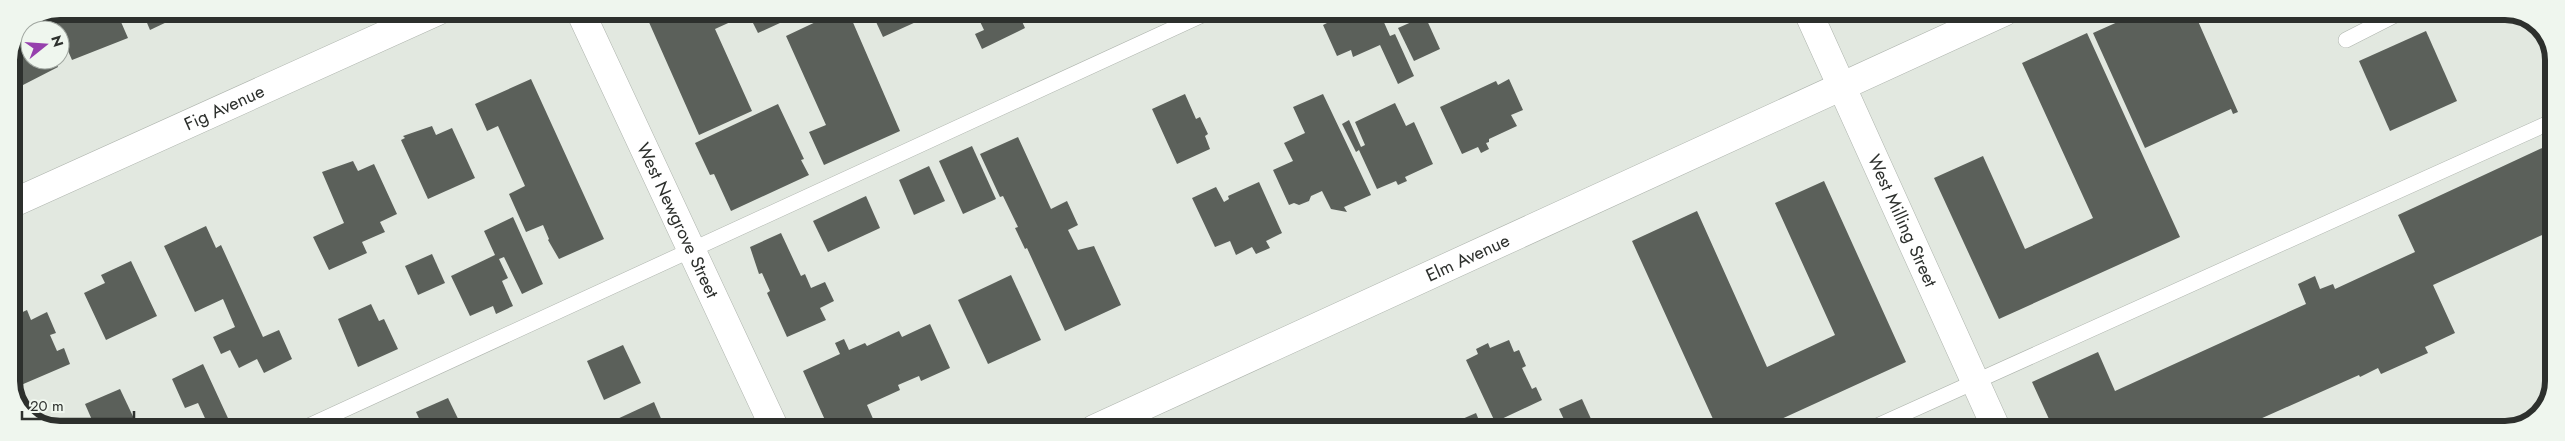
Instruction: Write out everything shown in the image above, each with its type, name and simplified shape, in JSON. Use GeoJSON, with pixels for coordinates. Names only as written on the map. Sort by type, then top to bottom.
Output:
{"type":"FeatureCollection","features":[{"type":"Feature","properties":{"kind":"street","name":"Fig Avenue"},"geometry":{"type":"LineString","coordinates":[[20,200],[418,20]]}},
{"type":"Feature","properties":{"kind":"street","name":"West Newgrove Street"},"geometry":{"type":"LineString","coordinates":[[584,20],[771,421]]}},
{"type":"Feature","properties":{"kind":"street","name":"West Milling Street"},"geometry":{"type":"LineString","coordinates":[[1812,20],[1993,421]]}},
{"type":"Feature","properties":{"kind":"street","name":"Elm Avenue"},"geometry":{"type":"LineString","coordinates":[[1114,421],[1986,20]]}},
{"type":"Feature","properties":{"kind":"lane"},"geometry":{"type":"LineString","coordinates":[[319,421],[1194,20]]}},
{"type":"Feature","properties":{"kind":"lane"},"geometry":{"type":"LineString","coordinates":[[2346,40],[2385,20]]}},
{"type":"Feature","properties":{"kind":"lane"},"geometry":{"type":"LineString","coordinates":[[1887,421],[2545,125]]}},
{"type":"Feature","properties":{"kind":"building"},"geometry":{"type":"Polygon","coordinates":[[[70,20],[120,20],[128,38],[72,60],[70,55],[70,20]]]}},
{"type":"Feature","properties":{"kind":"building"},"geometry":{"type":"Polygon","coordinates":[[[146,20],[171,20],[150,30],[146,20]]]}},
{"type":"Feature","properties":{"kind":"building"},"geometry":{"type":"Polygon","coordinates":[[[648,20],[735,20],[715,29],[752,111],[699,135],[648,20]]]}},
{"type":"Feature","properties":{"kind":"building"},"geometry":{"type":"Polygon","coordinates":[[[752,20],[786,20],[758,33],[752,20]]]}},
{"type":"Feature","properties":{"kind":"building"},"geometry":{"type":"Polygon","coordinates":[[[820,20],[852,20],[900,131],[824,165],[809,132],[826,125],[786,36],[820,20]]]}},
{"type":"Feature","properties":{"kind":"building"},"geometry":{"type":"Polygon","coordinates":[[[875,20],[920,20],[883,37],[875,20]]]}},
{"type":"Feature","properties":{"kind":"building"},"geometry":{"type":"Polygon","coordinates":[[[979,20],[1021,20],[1025,28],[982,49],[975,34],[984,30],[979,20]]]}},
{"type":"Feature","properties":{"kind":"building"},"geometry":{"type":"Polygon","coordinates":[[[1333,20],[1383,20],[1390,36],[1395,34],[1414,76],[1398,84],[1380,45],[1353,57],[1351,50],[1337,56],[1323,25],[1333,20]]]}},
{"type":"Feature","properties":{"kind":"building"},"geometry":{"type":"Polygon","coordinates":[[[1416,20],[1427,20],[1440,49],[1414,61],[1398,28],[1416,20]]]}},
{"type":"Feature","properties":{"kind":"building"},"geometry":{"type":"Polygon","coordinates":[[[2122,20],[2198,20],[2238,112],[2233,114],[2231,109],[2145,148],[2093,33],[2122,20]]]}},
{"type":"Feature","properties":{"kind":"building"},"geometry":{"type":"Polygon","coordinates":[[[2426,31],[2457,101],[2390,131],[2359,61],[2426,31]]]}},
{"type":"Feature","properties":{"kind":"building"},"geometry":{"type":"Polygon","coordinates":[[[2087,33],[2180,237],[1999,319],[1934,178],[1983,156],[2025,249],[2093,218],[2022,63],[2087,33]]]}},
{"type":"Feature","properties":{"kind":"building"},"geometry":{"type":"Polygon","coordinates":[[[20,70],[52,70],[23,85],[20,80],[20,70]]]}},
{"type":"Feature","properties":{"kind":"building"},"geometry":{"type":"Polygon","coordinates":[[[531,79],[604,239],[559,259],[548,240],[543,225],[526,232],[509,194],[525,186],[498,126],[487,131],[475,104],[531,79]]]}},
{"type":"Feature","properties":{"kind":"building"},"geometry":{"type":"Polygon","coordinates":[[[1509,79],[1523,110],[1511,115],[1517,126],[1489,139],[1489,142],[1486,143],[1489,149],[1481,153],[1478,147],[1462,154],[1440,107],[1496,81],[1498,85],[1509,79]]]}},
{"type":"Feature","properties":{"kind":"building"},"geometry":{"type":"Polygon","coordinates":[[[1185,94],[1196,119],[1200,117],[1208,134],[1205,136],[1210,149],[1177,164],[1152,109],[1185,94]]]}},
{"type":"Feature","properties":{"kind":"building"},"geometry":{"type":"Polygon","coordinates":[[[1323,94],[1371,195],[1344,207],[1347,212],[1331,209],[1322,191],[1311,196],[1309,201],[1299,205],[1294,203],[1289,205],[1273,170],[1293,161],[1284,143],[1305,133],[1293,107],[1323,94]]]}},
{"type":"Feature","properties":{"kind":"building"},"geometry":{"type":"Polygon","coordinates":[[[1395,103],[1406,126],[1414,122],[1433,164],[1405,177],[1407,181],[1398,185],[1396,181],[1377,189],[1359,150],[1356,152],[1342,124],[1349,120],[1361,147],[1365,145],[1355,122],[1395,103]]]}},
{"type":"Feature","properties":{"kind":"building"},"geometry":{"type":"Polygon","coordinates":[[[778,104],[804,159],[801,160],[809,175],[731,211],[714,174],[710,175],[695,143],[778,104]]]}},
{"type":"Feature","properties":{"kind":"building"},"geometry":{"type":"Polygon","coordinates":[[[432,126],[436,135],[452,128],[475,178],[428,199],[401,140],[405,138],[403,136],[432,126]]]}},
{"type":"Feature","properties":{"kind":"building"},"geometry":{"type":"Polygon","coordinates":[[[1018,137],[1051,209],[1067,201],[1078,225],[1068,230],[1078,250],[1094,246],[1121,305],[1065,331],[1027,248],[1025,249],[1015,228],[1018,227],[1003,196],[1000,197],[980,154],[1018,137]]]}},
{"type":"Feature","properties":{"kind":"building"},"geometry":{"type":"Polygon","coordinates":[[[972,146],[996,199],[963,214],[939,161],[972,146]]]}},
{"type":"Feature","properties":{"kind":"building"},"geometry":{"type":"Polygon","coordinates":[[[2545,147],[2545,234],[2433,285],[2455,333],[2425,347],[2428,353],[2381,374],[2378,368],[2360,377],[2359,375],[2260,419],[2261,421],[2050,421],[2032,382],[2098,352],[2115,391],[2306,304],[2298,284],[2315,276],[2320,289],[2333,284],[2335,289],[2415,252],[2398,215],[2545,147]]]}},
{"type":"Feature","properties":{"kind":"building"},"geometry":{"type":"Polygon","coordinates":[[[353,161],[358,171],[374,164],[397,214],[380,222],[385,232],[362,242],[367,253],[329,270],[313,237],[344,223],[322,172],[353,161]]]}},
{"type":"Feature","properties":{"kind":"building"},"geometry":{"type":"Polygon","coordinates":[[[929,166],[945,201],[914,215],[899,180],[929,166]]]}},
{"type":"Feature","properties":{"kind":"building"},"geometry":{"type":"Polygon","coordinates":[[[1824,181],[1906,362],[1777,421],[1714,421],[1632,241],[1697,211],[1767,367],[1835,335],[1775,203],[1824,181]]]}},
{"type":"Feature","properties":{"kind":"building"},"geometry":{"type":"Polygon","coordinates":[[[1259,182],[1282,233],[1266,241],[1270,248],[1256,254],[1252,247],[1236,255],[1230,241],[1215,247],[1192,198],[1216,187],[1224,202],[1229,199],[1228,196],[1259,182]]]}},
{"type":"Feature","properties":{"kind":"building"},"geometry":{"type":"Polygon","coordinates":[[[866,196],[880,228],[828,252],[813,221],[866,196]]]}},
{"type":"Feature","properties":{"kind":"building"},"geometry":{"type":"Polygon","coordinates":[[[513,217],[543,284],[522,294],[504,257],[499,259],[508,278],[502,281],[513,306],[496,314],[493,306],[470,316],[451,276],[495,255],[484,231],[513,217]]]}},
{"type":"Feature","properties":{"kind":"building"},"geometry":{"type":"Polygon","coordinates":[[[206,226],[216,248],[221,245],[263,337],[279,330],[292,359],[264,373],[257,359],[239,368],[230,350],[221,354],[213,337],[235,327],[223,299],[195,312],[164,246],[206,226]]]}},
{"type":"Feature","properties":{"kind":"building"},"geometry":{"type":"Polygon","coordinates":[[[781,233],[801,276],[805,274],[811,288],[825,282],[834,301],[820,308],[826,320],[787,337],[767,293],[770,291],[762,273],[759,274],[750,247],[781,233]]]}},
{"type":"Feature","properties":{"kind":"building"},"geometry":{"type":"Polygon","coordinates":[[[432,254],[445,283],[418,295],[405,266],[432,254]]]}},
{"type":"Feature","properties":{"kind":"building"},"geometry":{"type":"Polygon","coordinates":[[[131,261],[157,316],[106,340],[84,293],[105,283],[101,275],[131,261]]]}},
{"type":"Feature","properties":{"kind":"building"},"geometry":{"type":"Polygon","coordinates":[[[1011,275],[1041,340],[988,364],[958,300],[1011,275]]]}},
{"type":"Feature","properties":{"kind":"building"},"geometry":{"type":"Polygon","coordinates":[[[371,304],[379,321],[384,319],[398,349],[358,367],[338,319],[371,304]]]}},
{"type":"Feature","properties":{"kind":"building"},"geometry":{"type":"Polygon","coordinates":[[[27,310],[31,320],[47,312],[56,333],[50,335],[57,351],[64,348],[70,364],[21,385],[21,389],[20,384],[20,313],[27,310]]]}},
{"type":"Feature","properties":{"kind":"building"},"geometry":{"type":"Polygon","coordinates":[[[930,324],[950,368],[921,381],[919,376],[898,385],[900,390],[867,405],[874,421],[825,421],[803,371],[840,354],[835,343],[844,339],[849,350],[865,343],[867,346],[899,331],[902,337],[930,324]]]}},
{"type":"Feature","properties":{"kind":"building"},"geometry":{"type":"Polygon","coordinates":[[[1509,340],[1514,352],[1519,350],[1526,366],[1522,368],[1532,389],[1536,387],[1542,400],[1495,421],[1466,360],[1478,354],[1476,349],[1488,343],[1490,348],[1509,340]]]}},
{"type":"Feature","properties":{"kind":"building"},"geometry":{"type":"Polygon","coordinates":[[[623,345],[641,383],[604,400],[587,361],[623,345]]]}},
{"type":"Feature","properties":{"kind":"building"},"geometry":{"type":"Polygon","coordinates":[[[203,364],[229,421],[206,421],[198,403],[185,408],[172,379],[203,364]]]}},
{"type":"Feature","properties":{"kind":"building"},"geometry":{"type":"Polygon","coordinates":[[[120,389],[135,421],[92,421],[85,404],[120,389]]]}},
{"type":"Feature","properties":{"kind":"building"},"geometry":{"type":"Polygon","coordinates":[[[448,398],[459,421],[420,421],[416,412],[448,398]]]}},
{"type":"Feature","properties":{"kind":"building"},"geometry":{"type":"Polygon","coordinates":[[[1582,399],[1592,421],[1565,421],[1559,409],[1582,399]]]}},
{"type":"Feature","properties":{"kind":"building"},"geometry":{"type":"Polygon","coordinates":[[[654,402],[662,421],[615,421],[654,402]]]}},
{"type":"Feature","properties":{"kind":"building"},"geometry":{"type":"Polygon","coordinates":[[[1476,413],[1479,421],[1458,421],[1476,413]]]}}]}
